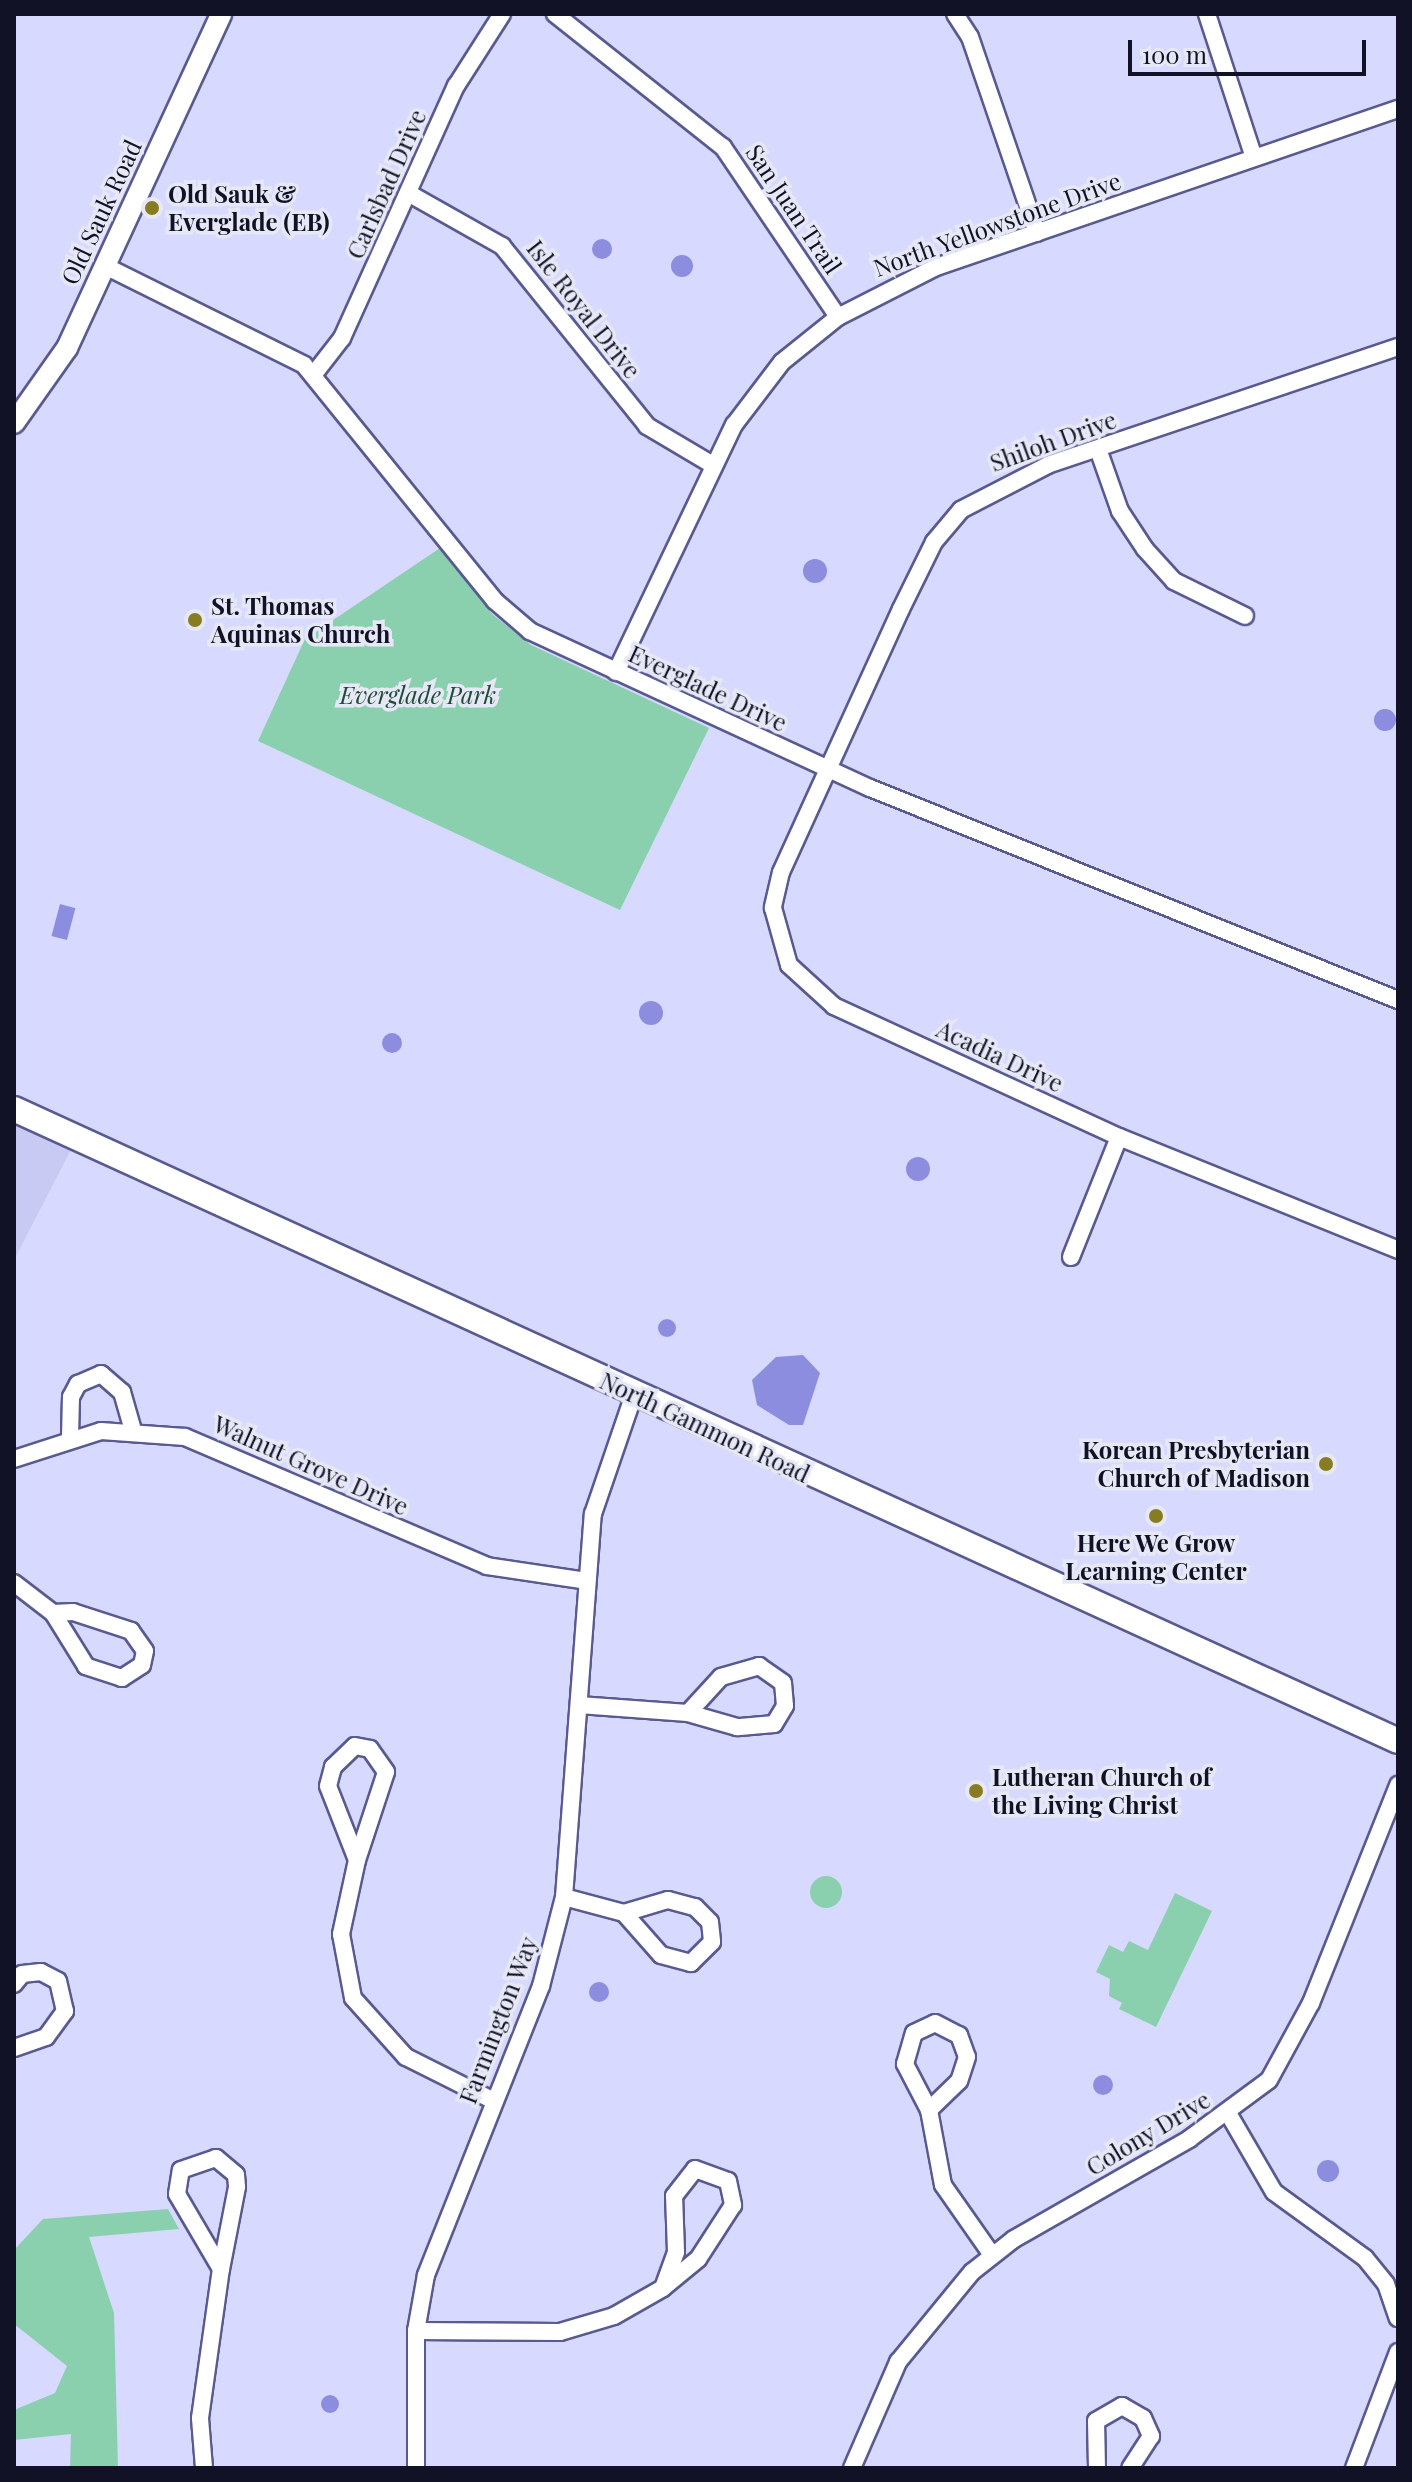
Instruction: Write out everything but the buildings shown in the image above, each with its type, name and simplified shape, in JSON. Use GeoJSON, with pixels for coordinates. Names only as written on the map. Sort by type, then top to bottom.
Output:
{"type":"FeatureCollection","features":[{"type":"Feature","properties":{"kind":"main road","name":"North Gammon Road"},"geometry":{"type":"LineString","coordinates":[[14,1109],[1398,1741]]}},
{"type":"Feature","properties":{"kind":"street","name":"Old Sauk Road"},"geometry":{"type":"LineString","coordinates":[[14,423],[57,366],[221,14]]}},
{"type":"Feature","properties":{"kind":"street","name":"Carlsbad Drive"},"geometry":{"type":"LineString","coordinates":[[314,374],[342,338],[474,52],[502,14]]}},
{"type":"Feature","properties":{"kind":"street","name":"San Juan Trail"},"geometry":{"type":"LineString","coordinates":[[555,14],[723,147],[838,317]]}},
{"type":"Feature","properties":{"kind":"street"},"geometry":{"type":"LineString","coordinates":[[955,14],[970,37],[1037,233]]}},
{"type":"Feature","properties":{"kind":"street"},"geometry":{"type":"LineString","coordinates":[[1207,14],[1254,158]]}},
{"type":"Feature","properties":{"kind":"street","name":"North Yellowstone Drive"},"geometry":{"type":"LineString","coordinates":[[616,672],[713,465],[761,385],[838,317],[900,282],[1398,109]]}},
{"type":"Feature","properties":{"kind":"street","name":"Isle Royal Drive"},"geometry":{"type":"LineString","coordinates":[[408,193],[502,246],[647,426],[713,465]]}},
{"type":"Feature","properties":{"kind":"street","name":"Everglade Drive"},"geometry":{"type":"LineString","coordinates":[[105,266],[254,335],[314,374],[495,601],[530,631],[827,769],[1398,1000]]}},
{"type":"Feature","properties":{"kind":"street","name":"Shiloh Drive"},"geometry":{"type":"LineString","coordinates":[[827,769],[948,523],[1004,482],[1398,347]]}},
{"type":"Feature","properties":{"kind":"street"},"geometry":{"type":"LineString","coordinates":[[1098,449],[1120,511],[1145,549],[1174,581],[1245,616]]}},
{"type":"Feature","properties":{"kind":"street","name":"Acadia Drive"},"geometry":{"type":"LineString","coordinates":[[827,769],[776,889],[776,935],[797,976],[834,1006],[1119,1137],[1398,1250]]}},
{"type":"Feature","properties":{"kind":"street"},"geometry":{"type":"LineString","coordinates":[[1071,1257],[1119,1137]]}},
{"type":"Feature","properties":{"kind":"street"},"geometry":{"type":"LineString","coordinates":[[70,1437],[71,1397],[78,1384],[101,1374],[122,1392],[133,1430]]}},
{"type":"Feature","properties":{"kind":"street","name":"Farmington Way"},"geometry":{"type":"LineString","coordinates":[[416,2468],[416,2331],[431,2257],[541,1986],[564,1897],[587,1581],[600,1483],[634,1394]]}},
{"type":"Feature","properties":{"kind":"street","name":"Walnut Grove Drive"},"geometry":{"type":"LineString","coordinates":[[14,1459],[70,1437],[133,1430],[229,1453],[487,1566],[587,1581]]}},
{"type":"Feature","properties":{"kind":"street"},"geometry":{"type":"LineString","coordinates":[[14,1583],[53,1613],[97,1674],[122,1678],[142,1665],[143,1646],[117,1622],[53,1613]]}},
{"type":"Feature","properties":{"kind":"street"},"geometry":{"type":"LineString","coordinates":[[579,1705],[688,1713],[767,1728],[786,1698],[780,1679],[750,1666],[721,1677],[688,1713]]}},
{"type":"Feature","properties":{"kind":"street"},"geometry":{"type":"LineString","coordinates":[[357,1860],[328,1786],[333,1767],[355,1746],[370,1749],[386,1772],[357,1860],[341,1934],[353,1998],[406,2057],[494,2101]]}},
{"type":"Feature","properties":{"kind":"street","name":"Colony Drive"},"geometry":{"type":"LineString","coordinates":[[852,2468],[905,2352],[992,2255],[1228,2113],[1260,2089],[1288,2052],[1383,1837],[1398,1785]]}},
{"type":"Feature","properties":{"kind":"street"},"geometry":{"type":"LineString","coordinates":[[564,1897],[624,1913],[687,1903],[710,1922],[712,1942],[701,1958],[678,1964],[624,1913]]}},
{"type":"Feature","properties":{"kind":"street"},"geometry":{"type":"LineString","coordinates":[[14,1984],[22,1974],[41,1972],[58,1981],[65,2011],[46,2037],[14,2048]]}},
{"type":"Feature","properties":{"kind":"street"},"geometry":{"type":"LineString","coordinates":[[929,2110],[959,2081],[967,2057],[959,2035],[935,2023],[914,2033],[905,2064],[929,2110],[943,2185],[992,2255]]}},
{"type":"Feature","properties":{"kind":"street"},"geometry":{"type":"LineString","coordinates":[[1228,2113],[1274,2192],[1365,2258],[1386,2284],[1398,2318]]}},
{"type":"Feature","properties":{"kind":"street"},"geometry":{"type":"LineString","coordinates":[[204,2468],[202,2386],[221,2269],[236,2175],[227,2163],[204,2158],[181,2170],[177,2194],[221,2269]]}},
{"type":"Feature","properties":{"kind":"street"},"geometry":{"type":"LineString","coordinates":[[416,2331],[560,2332],[614,2316],[663,2288],[698,2259],[729,2216],[735,2194],[719,2175],[695,2169],[679,2183],[671,2210],[674,2264],[663,2288]]}},
{"type":"Feature","properties":{"kind":"street"},"geometry":{"type":"LineString","coordinates":[[1354,2468],[1398,2352]]}},
{"type":"Feature","properties":{"kind":"street"},"geometry":{"type":"LineString","coordinates":[[1097,2468],[1096,2421],[1122,2406],[1143,2418],[1151,2436],[1130,2468]]}},
{"type":"Feature","properties":{"kind":"shaded area"},"geometry":{"type":"Polygon","coordinates":[[[602,239],[609,242],[612,249],[609,256],[602,259],[595,256],[592,249],[595,242],[602,239]]]}},
{"type":"Feature","properties":{"kind":"shaded area"},"geometry":{"type":"Polygon","coordinates":[[[682,255],[690,258],[693,266],[690,274],[682,277],[674,274],[671,266],[674,258],[682,255]]]}},
{"type":"Feature","properties":{"kind":"shaded area"},"geometry":{"type":"Polygon","coordinates":[[[815,559],[823,563],[827,571],[823,579],[815,583],[807,579],[803,571],[807,563],[815,559]]]}},
{"type":"Feature","properties":{"kind":"shaded area"},"geometry":{"type":"Polygon","coordinates":[[[1385,709],[1393,712],[1396,720],[1393,728],[1385,731],[1377,728],[1374,720],[1377,712],[1385,709]]]}},
{"type":"Feature","properties":{"kind":"shaded area"},"geometry":{"type":"Polygon","coordinates":[[[60,904],[75,908],[67,940],[51,936],[60,904]]]}},
{"type":"Feature","properties":{"kind":"shaded area"},"geometry":{"type":"Polygon","coordinates":[[[651,1001],[660,1004],[663,1013],[660,1022],[651,1025],[642,1022],[639,1013],[642,1004],[651,1001]]]}},
{"type":"Feature","properties":{"kind":"shaded area"},"geometry":{"type":"Polygon","coordinates":[[[392,1033],[399,1036],[402,1043],[399,1050],[392,1053],[385,1050],[382,1043],[385,1036],[392,1033]]]}},
{"type":"Feature","properties":{"kind":"shaded area"},"geometry":{"type":"Polygon","coordinates":[[[14,1109],[77,1138],[14,1260],[14,1109]]]}},
{"type":"Feature","properties":{"kind":"shaded area"},"geometry":{"type":"Polygon","coordinates":[[[918,1157],[929,1164],[930,1169],[923,1180],[918,1181],[907,1174],[906,1169],[913,1158],[918,1157]]]}},
{"type":"Feature","properties":{"kind":"shaded area"},"geometry":{"type":"Polygon","coordinates":[[[667,1319],[676,1328],[667,1337],[658,1328],[667,1319]]]}},
{"type":"Feature","properties":{"kind":"shaded area"},"geometry":{"type":"Polygon","coordinates":[[[803,1355],[820,1373],[803,1425],[789,1425],[757,1405],[752,1380],[776,1357],[803,1355]]]}},
{"type":"Feature","properties":{"kind":"shaded area"},"geometry":{"type":"Polygon","coordinates":[[[599,1982],[606,1985],[609,1992],[606,1999],[599,2002],[592,1999],[589,1992],[592,1985],[599,1982]]]}},
{"type":"Feature","properties":{"kind":"shaded area"},"geometry":{"type":"Polygon","coordinates":[[[1099,2075],[1107,2075],[1113,2085],[1107,2095],[1099,2095],[1093,2089],[1093,2081],[1099,2075]]]}},
{"type":"Feature","properties":{"kind":"shaded area"},"geometry":{"type":"Polygon","coordinates":[[[1328,2160],[1336,2163],[1339,2171],[1336,2179],[1328,2182],[1320,2179],[1317,2171],[1320,2163],[1328,2160]]]}},
{"type":"Feature","properties":{"kind":"shaded area"},"geometry":{"type":"Polygon","coordinates":[[[330,2395],[339,2404],[330,2413],[321,2404],[330,2395]]]}},
{"type":"Feature","properties":{"kind":"green space","name":"Everglade Park"},"geometry":{"type":"Polygon","coordinates":[[[440,548],[492,614],[531,645],[709,728],[620,910],[258,741],[305,639],[440,548]]]}},
{"type":"Feature","properties":{"kind":"green space"},"geometry":{"type":"Polygon","coordinates":[[[826,1876],[837,1881],[842,1892],[837,1903],[826,1908],[815,1903],[810,1892],[815,1881],[826,1876]]]}},
{"type":"Feature","properties":{"kind":"green space"},"geometry":{"type":"Polygon","coordinates":[[[1175,1893],[1212,1911],[1156,2027],[1119,2009],[1122,2003],[1109,1996],[1110,1979],[1096,1972],[1109,1945],[1123,1952],[1129,1941],[1148,1950],[1175,1893]]]}},
{"type":"Feature","properties":{"kind":"green space"},"geometry":{"type":"Polygon","coordinates":[[[168,2209],[179,2229],[89,2237],[114,2313],[118,2468],[70,2468],[71,2434],[14,2440],[14,2410],[55,2393],[67,2366],[14,2324],[14,2250],[43,2219],[168,2209]]]}},
{"type":"Feature","properties":{"kind":"place","name":"Old Sauk & Everglade (EB)"},"geometry":{"type":"Point","coordinates":[152,208]}},
{"type":"Feature","properties":{"kind":"place","name":"St. Thomas Aquinas Church"},"geometry":{"type":"Point","coordinates":[195,620]}},
{"type":"Feature","properties":{"kind":"place","name":"Korean Presbyterian Church of Madison"},"geometry":{"type":"Point","coordinates":[1326,1464]}},
{"type":"Feature","properties":{"kind":"place","name":"Here We Grow Learning Center"},"geometry":{"type":"Point","coordinates":[1156,1516]}},
{"type":"Feature","properties":{"kind":"place","name":"Lutheran Church of the Living Christ"},"geometry":{"type":"Point","coordinates":[976,1791]}}]}
